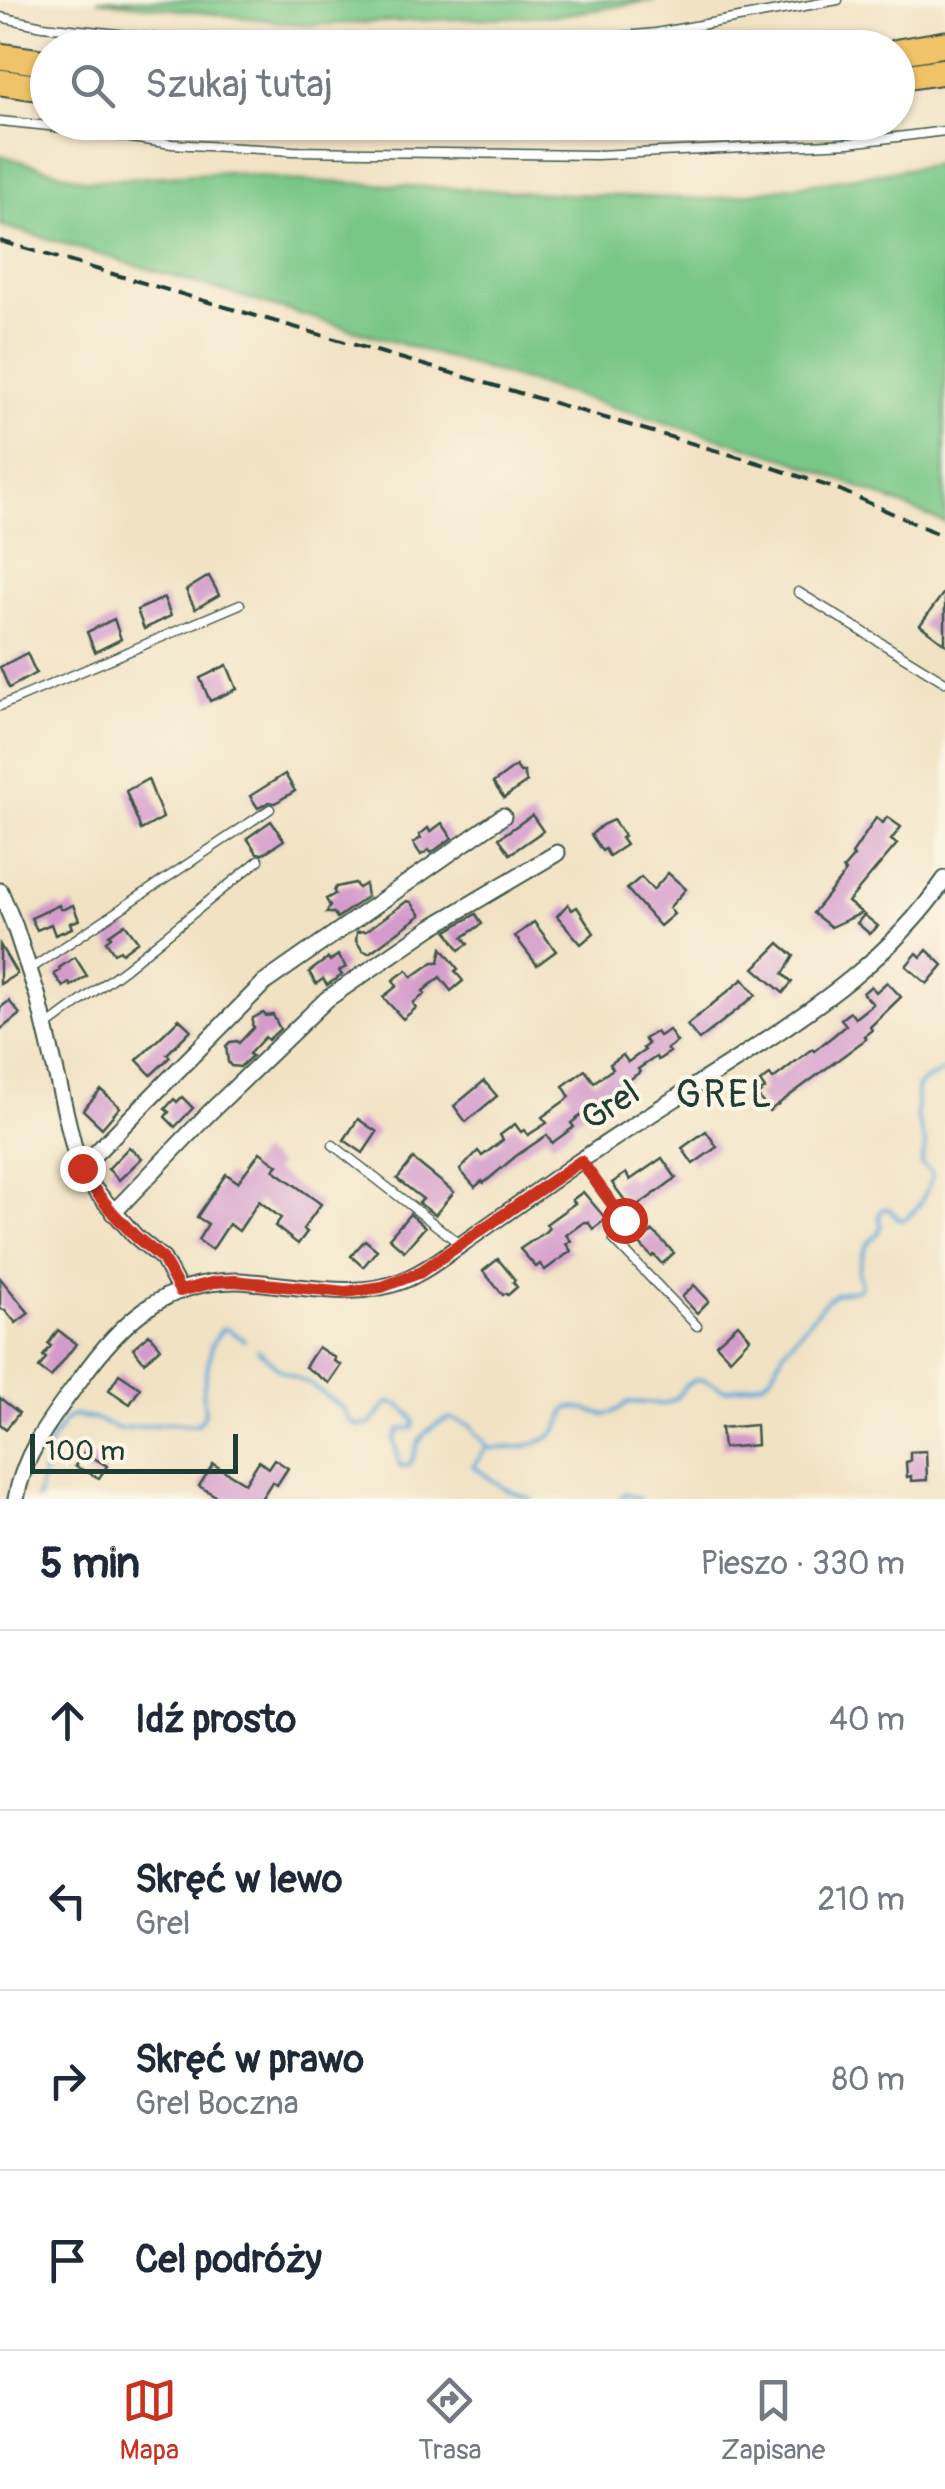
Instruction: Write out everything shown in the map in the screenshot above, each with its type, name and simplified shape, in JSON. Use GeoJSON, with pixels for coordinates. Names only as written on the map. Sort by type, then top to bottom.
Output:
{"type":"FeatureCollection","features":[{"type":"Feature","properties":{"kind":"main road"},"geometry":{"type":"LineString","coordinates":[[915,49],[945,44]]}},
{"type":"Feature","properties":{"kind":"main road"},"geometry":{"type":"LineString","coordinates":[[0,56],[30,60]]}},
{"type":"Feature","properties":{"kind":"main road"},"geometry":{"type":"LineString","coordinates":[[915,75],[945,71]]}},
{"type":"Feature","properties":{"kind":"main road"},"geometry":{"type":"LineString","coordinates":[[0,82],[30,86]]}},
{"type":"Feature","properties":{"kind":"street"},"geometry":{"type":"LineString","coordinates":[[82,1168],[264,983],[504,816]]}},
{"type":"Feature","properties":{"kind":"street"},"geometry":{"type":"LineString","coordinates":[[113,1213],[327,999],[432,927],[558,852]]}},
{"type":"Feature","properties":{"kind":"street","name":"Grel"},"geometry":{"type":"LineString","coordinates":[[16,1499],[34,1443],[103,1347],[138,1313],[180,1291],[215,1282],[364,1290],[419,1273],[835,994],[888,948],[945,879]]}},
{"type":"Feature","properties":{"kind":"street"},"geometry":{"type":"LineString","coordinates":[[0,891],[29,970],[82,1168],[113,1213],[163,1259],[180,1291]]}},
{"type":"Feature","properties":{"kind":"lane"},"geometry":{"type":"LineString","coordinates":[[673,30],[838,0]]}},
{"type":"Feature","properties":{"kind":"lane"},"geometry":{"type":"LineString","coordinates":[[0,17],[80,30]]}},
{"type":"Feature","properties":{"kind":"lane"},"geometry":{"type":"LineString","coordinates":[[0,121],[30,125]]}},
{"type":"Feature","properties":{"kind":"lane"},"geometry":{"type":"LineString","coordinates":[[915,134],[945,131]]}},
{"type":"Feature","properties":{"kind":"lane"},"geometry":{"type":"LineString","coordinates":[[142,140],[293,150],[596,154],[866,140]]}},
{"type":"Feature","properties":{"kind":"lane"},"geometry":{"type":"LineString","coordinates":[[798,592],[945,682]]}},
{"type":"Feature","properties":{"kind":"lane"},"geometry":{"type":"LineString","coordinates":[[0,706],[240,604]]}},
{"type":"Feature","properties":{"kind":"lane"},"geometry":{"type":"LineString","coordinates":[[29,970],[270,809]]}},
{"type":"Feature","properties":{"kind":"lane"},"geometry":{"type":"LineString","coordinates":[[45,1028],[259,860]]}},
{"type":"Feature","properties":{"kind":"lane"},"geometry":{"type":"LineString","coordinates":[[332,1144],[461,1244]]}},
{"type":"Feature","properties":{"kind":"lane"},"geometry":{"type":"LineString","coordinates":[[581,1161],[624,1220],[614,1240],[696,1326]]}},
{"type":"Feature","properties":{"kind":"green space"},"geometry":{"type":"Polygon","coordinates":[[[97,0],[656,0],[561,15],[307,25],[97,0]]]}},
{"type":"Feature","properties":{"kind":"green space"},"geometry":{"type":"Polygon","coordinates":[[[0,155],[89,181],[228,172],[288,180],[712,199],[945,163],[945,523],[792,460],[0,225],[0,155]]]}},
{"type":"Feature","properties":{"kind":"building"},"geometry":{"type":"Polygon","coordinates":[[[209,576],[219,595],[195,609],[186,590],[209,576]]]}},
{"type":"Feature","properties":{"kind":"building"},"geometry":{"type":"Polygon","coordinates":[[[945,591],[945,644],[920,625],[945,591]]]}},
{"type":"Feature","properties":{"kind":"building"},"geometry":{"type":"Polygon","coordinates":[[[164,598],[171,616],[144,629],[137,610],[164,598]]]}},
{"type":"Feature","properties":{"kind":"building"},"geometry":{"type":"Polygon","coordinates":[[[114,619],[121,639],[95,652],[87,632],[114,619]]]}},
{"type":"Feature","properties":{"kind":"building"},"geometry":{"type":"Polygon","coordinates":[[[27,653],[36,673],[9,688],[0,667],[27,653]]]}},
{"type":"Feature","properties":{"kind":"building"},"geometry":{"type":"Polygon","coordinates":[[[227,665],[237,689],[210,701],[200,678],[227,665]]]}},
{"type":"Feature","properties":{"kind":"building"},"geometry":{"type":"Polygon","coordinates":[[[516,766],[524,772],[527,782],[504,798],[493,783],[516,766]]]}},
{"type":"Feature","properties":{"kind":"building"},"geometry":{"type":"Polygon","coordinates":[[[285,774],[295,791],[258,808],[250,796],[285,774]]]}},
{"type":"Feature","properties":{"kind":"building"},"geometry":{"type":"Polygon","coordinates":[[[148,779],[163,818],[141,830],[126,791],[148,779]]]}},
{"type":"Feature","properties":{"kind":"building"},"geometry":{"type":"Polygon","coordinates":[[[532,815],[543,831],[510,854],[499,838],[532,815]]]}},
{"type":"Feature","properties":{"kind":"building"},"geometry":{"type":"Polygon","coordinates":[[[887,817],[901,827],[891,840],[897,844],[848,902],[862,913],[831,927],[813,913],[842,877],[843,869],[876,818],[883,823],[887,817]]]}},
{"type":"Feature","properties":{"kind":"building"},"geometry":{"type":"Polygon","coordinates":[[[613,820],[626,845],[609,856],[591,835],[613,820]]]}},
{"type":"Feature","properties":{"kind":"building"},"geometry":{"type":"Polygon","coordinates":[[[271,821],[284,840],[263,854],[257,853],[247,838],[271,821]]]}},
{"type":"Feature","properties":{"kind":"building"},"geometry":{"type":"Polygon","coordinates":[[[442,823],[452,838],[431,853],[429,850],[421,855],[413,843],[428,828],[430,832],[442,823]]]}},
{"type":"Feature","properties":{"kind":"building"},"geometry":{"type":"Polygon","coordinates":[[[668,873],[686,889],[669,908],[674,914],[660,926],[627,889],[641,877],[653,890],[668,873]]]}},
{"type":"Feature","properties":{"kind":"building"},"geometry":{"type":"Polygon","coordinates":[[[355,883],[358,888],[365,884],[367,897],[337,918],[334,913],[326,913],[330,906],[326,899],[335,894],[336,887],[355,883]]]}},
{"type":"Feature","properties":{"kind":"building"},"geometry":{"type":"Polygon","coordinates":[[[407,901],[421,915],[369,953],[363,951],[356,941],[357,932],[366,931],[407,901]]]}},
{"type":"Feature","properties":{"kind":"building"},"geometry":{"type":"Polygon","coordinates":[[[568,904],[572,910],[577,907],[594,933],[581,944],[557,916],[568,904]]]}},
{"type":"Feature","properties":{"kind":"building"},"geometry":{"type":"Polygon","coordinates":[[[59,905],[64,909],[73,905],[79,920],[70,923],[72,928],[55,935],[51,924],[37,930],[31,918],[59,905]]]}},
{"type":"Feature","properties":{"kind":"building"},"geometry":{"type":"Polygon","coordinates":[[[476,914],[482,924],[463,937],[468,944],[459,950],[447,931],[476,914]]]}},
{"type":"Feature","properties":{"kind":"building"},"geometry":{"type":"Polygon","coordinates":[[[864,915],[878,926],[870,934],[857,923],[864,915]]]}},
{"type":"Feature","properties":{"kind":"building"},"geometry":{"type":"Polygon","coordinates":[[[534,922],[556,951],[537,965],[515,936],[534,922]]]}},
{"type":"Feature","properties":{"kind":"building"},"geometry":{"type":"Polygon","coordinates":[[[125,924],[138,941],[122,953],[114,953],[106,941],[125,924]]]}},
{"type":"Feature","properties":{"kind":"building"},"geometry":{"type":"Polygon","coordinates":[[[779,943],[794,956],[783,974],[792,982],[783,993],[754,968],[779,943]]]}},
{"type":"Feature","properties":{"kind":"building"},"geometry":{"type":"Polygon","coordinates":[[[0,945],[17,974],[0,984],[0,945]]]}},
{"type":"Feature","properties":{"kind":"building"},"geometry":{"type":"Polygon","coordinates":[[[442,948],[463,981],[451,991],[440,977],[423,991],[425,994],[413,1003],[416,1008],[403,1019],[383,997],[397,986],[393,980],[407,970],[412,977],[439,962],[442,948]]]}},
{"type":"Feature","properties":{"kind":"building"},"geometry":{"type":"Polygon","coordinates":[[[927,950],[943,965],[927,984],[906,966],[917,953],[921,957],[927,950]]]}},
{"type":"Feature","properties":{"kind":"building"},"geometry":{"type":"Polygon","coordinates":[[[338,955],[346,967],[339,971],[342,975],[327,985],[323,979],[316,984],[309,972],[338,955]]]}},
{"type":"Feature","properties":{"kind":"building"},"geometry":{"type":"Polygon","coordinates":[[[75,957],[87,976],[63,987],[54,974],[75,957]]]}},
{"type":"Feature","properties":{"kind":"building"},"geometry":{"type":"Polygon","coordinates":[[[743,979],[756,995],[699,1040],[687,1025],[743,979]]]}},
{"type":"Feature","properties":{"kind":"building"},"geometry":{"type":"Polygon","coordinates":[[[887,982],[901,997],[870,1027],[866,1039],[769,1111],[757,1095],[765,1089],[760,1082],[770,1075],[773,1079],[814,1051],[846,1025],[841,1019],[850,1012],[855,1018],[873,1004],[863,993],[871,986],[876,992],[887,982]]]}},
{"type":"Feature","properties":{"kind":"building"},"geometry":{"type":"Polygon","coordinates":[[[9,1001],[20,1014],[0,1030],[0,1008],[9,1001]]]}},
{"type":"Feature","properties":{"kind":"building"},"geometry":{"type":"Polygon","coordinates":[[[263,1013],[273,1015],[280,1029],[268,1040],[265,1037],[240,1067],[231,1066],[226,1046],[239,1043],[254,1027],[253,1018],[263,1013]]]}},
{"type":"Feature","properties":{"kind":"building"},"geometry":{"type":"Polygon","coordinates":[[[179,1019],[191,1030],[151,1075],[137,1060],[179,1019]]]}},
{"type":"Feature","properties":{"kind":"building"},"geometry":{"type":"Polygon","coordinates":[[[669,1030],[677,1042],[667,1049],[670,1052],[638,1069],[640,1072],[571,1123],[574,1127],[552,1143],[547,1135],[475,1187],[460,1170],[478,1151],[482,1156],[503,1140],[500,1135],[515,1124],[528,1135],[547,1123],[542,1117],[570,1097],[563,1086],[585,1070],[594,1082],[613,1069],[610,1064],[623,1055],[628,1062],[645,1050],[648,1044],[644,1039],[669,1030]]]}},
{"type":"Feature","properties":{"kind":"building"},"geometry":{"type":"Polygon","coordinates":[[[484,1081],[497,1096],[466,1122],[454,1106],[484,1081]]]}},
{"type":"Feature","properties":{"kind":"building"},"geometry":{"type":"Polygon","coordinates":[[[101,1090],[120,1107],[102,1128],[83,1110],[101,1090]]]}},
{"type":"Feature","properties":{"kind":"building"},"geometry":{"type":"Polygon","coordinates":[[[182,1097],[193,1108],[175,1127],[165,1117],[169,1112],[165,1109],[182,1097]]]}},
{"type":"Feature","properties":{"kind":"building"},"geometry":{"type":"Polygon","coordinates":[[[358,1119],[377,1132],[363,1153],[344,1140],[358,1119]]]}},
{"type":"Feature","properties":{"kind":"building"},"geometry":{"type":"Polygon","coordinates":[[[706,1131],[717,1147],[693,1164],[682,1148],[706,1131]]]}},
{"type":"Feature","properties":{"kind":"building"},"geometry":{"type":"Polygon","coordinates":[[[129,1147],[142,1158],[119,1180],[108,1169],[129,1147]]]}},
{"type":"Feature","properties":{"kind":"building"},"geometry":{"type":"Polygon","coordinates":[[[260,1152],[278,1165],[274,1170],[321,1204],[303,1229],[307,1232],[298,1244],[275,1226],[281,1218],[259,1201],[239,1231],[229,1224],[212,1250],[198,1240],[208,1224],[197,1217],[226,1174],[238,1182],[260,1152]]]}},
{"type":"Feature","properties":{"kind":"building"},"geometry":{"type":"Polygon","coordinates":[[[662,1158],[676,1178],[632,1210],[612,1183],[626,1173],[630,1180],[662,1158]]]}},
{"type":"Feature","properties":{"kind":"building"},"geometry":{"type":"Polygon","coordinates":[[[413,1159],[454,1192],[435,1215],[419,1203],[423,1199],[397,1179],[413,1159]]]}},
{"type":"Feature","properties":{"kind":"building"},"geometry":{"type":"Polygon","coordinates":[[[583,1192],[606,1219],[593,1229],[584,1222],[566,1235],[571,1251],[545,1270],[540,1264],[536,1267],[520,1249],[545,1232],[549,1228],[546,1224],[575,1203],[572,1200],[583,1192]]]}},
{"type":"Feature","properties":{"kind":"building"},"geometry":{"type":"Polygon","coordinates":[[[410,1214],[425,1227],[404,1251],[389,1238],[410,1214]]]}},
{"type":"Feature","properties":{"kind":"building"},"geometry":{"type":"Polygon","coordinates":[[[653,1231],[674,1253],[662,1264],[639,1243],[653,1231]]]}},
{"type":"Feature","properties":{"kind":"building"},"geometry":{"type":"Polygon","coordinates":[[[365,1240],[377,1250],[363,1267],[351,1256],[365,1240]]]}},
{"type":"Feature","properties":{"kind":"building"},"geometry":{"type":"Polygon","coordinates":[[[498,1259],[517,1287],[508,1295],[503,1295],[483,1271],[498,1259]]]}},
{"type":"Feature","properties":{"kind":"building"},"geometry":{"type":"Polygon","coordinates":[[[0,1278],[29,1313],[16,1323],[0,1309],[0,1278]]]}},
{"type":"Feature","properties":{"kind":"building"},"geometry":{"type":"Polygon","coordinates":[[[694,1285],[709,1301],[697,1313],[682,1297],[694,1285]]]}},
{"type":"Feature","properties":{"kind":"building"},"geometry":{"type":"Polygon","coordinates":[[[738,1324],[750,1338],[730,1359],[716,1344],[738,1324]]]}},
{"type":"Feature","properties":{"kind":"building"},"geometry":{"type":"Polygon","coordinates":[[[58,1330],[76,1344],[51,1377],[39,1368],[58,1330]]]}},
{"type":"Feature","properties":{"kind":"building"},"geometry":{"type":"Polygon","coordinates":[[[149,1334],[161,1348],[144,1362],[133,1348],[149,1334]]]}},
{"type":"Feature","properties":{"kind":"building"},"geometry":{"type":"Polygon","coordinates":[[[318,1347],[341,1365],[329,1383],[305,1367],[318,1347]]]}},
{"type":"Feature","properties":{"kind":"building"},"geometry":{"type":"Polygon","coordinates":[[[119,1374],[140,1388],[130,1404],[109,1390],[119,1374]]]}},
{"type":"Feature","properties":{"kind":"building"},"geometry":{"type":"Polygon","coordinates":[[[0,1398],[19,1413],[6,1429],[0,1424],[0,1398]]]}},
{"type":"Feature","properties":{"kind":"building"},"geometry":{"type":"Polygon","coordinates":[[[756,1425],[757,1445],[723,1448],[721,1428],[756,1425]]]}},
{"type":"Feature","properties":{"kind":"building"},"geometry":{"type":"Polygon","coordinates":[[[926,1451],[927,1480],[911,1481],[906,1462],[910,1461],[910,1452],[926,1451]]]}},
{"type":"Feature","properties":{"kind":"building"},"geometry":{"type":"Polygon","coordinates":[[[84,1452],[107,1466],[99,1478],[75,1466],[84,1452]]]}},
{"type":"Feature","properties":{"kind":"building"},"geometry":{"type":"Polygon","coordinates":[[[274,1459],[288,1468],[261,1499],[221,1499],[199,1486],[213,1464],[245,1483],[259,1461],[268,1468],[274,1459]]]}},
{"type":"Feature","properties":{"kind":"waterway"},"geometry":{"type":"LineString","coordinates":[[487,1448],[543,1441],[557,1430],[568,1408],[604,1414],[628,1402],[664,1404],[697,1379],[725,1390],[764,1382],[784,1350],[826,1301],[835,1294],[859,1289],[858,1272],[864,1251],[878,1233],[883,1209],[904,1220],[921,1200],[932,1175],[921,1164],[926,1146],[917,1117],[917,1088],[945,1070]]}},
{"type":"Feature","properties":{"kind":"waterway"},"geometry":{"type":"LineString","coordinates":[[37,1499],[51,1441],[65,1420],[74,1415],[119,1429],[199,1423],[205,1414],[203,1392],[212,1344],[222,1329],[244,1340]]}},
{"type":"Feature","properties":{"kind":"waterway"},"geometry":{"type":"LineString","coordinates":[[258,1350],[280,1370],[310,1384],[343,1408],[349,1420],[358,1426],[371,1424],[387,1403],[403,1408],[414,1421],[413,1428],[400,1429],[394,1440],[400,1466],[408,1466],[427,1431],[450,1418],[471,1426],[487,1448]]}},
{"type":"Feature","properties":{"kind":"waterway"},"geometry":{"type":"LineString","coordinates":[[487,1448],[473,1466],[505,1489],[531,1499]]}},
{"type":"Feature","properties":{"kind":"waterway"},"geometry":{"type":"LineString","coordinates":[[621,1499],[625,1493],[640,1499]]}},
{"type":"Feature","properties":{"kind":"railway"},"geometry":{"type":"LineString","coordinates":[[0,241],[759,463],[840,490],[945,537]]}},
{"type":"Feature","properties":{"kind":"district","name":"GREL"},"geometry":{"type":"Point","coordinates":[725,1094]}},
{"type":"Feature","properties":{"kind":"route"},"geometry":{"type":"LineString","coordinates":[[82,1168],[113,1213],[163,1259],[180,1291],[234,1281],[346,1292],[400,1282],[419,1273],[581,1161],[624,1220]]}}]}
